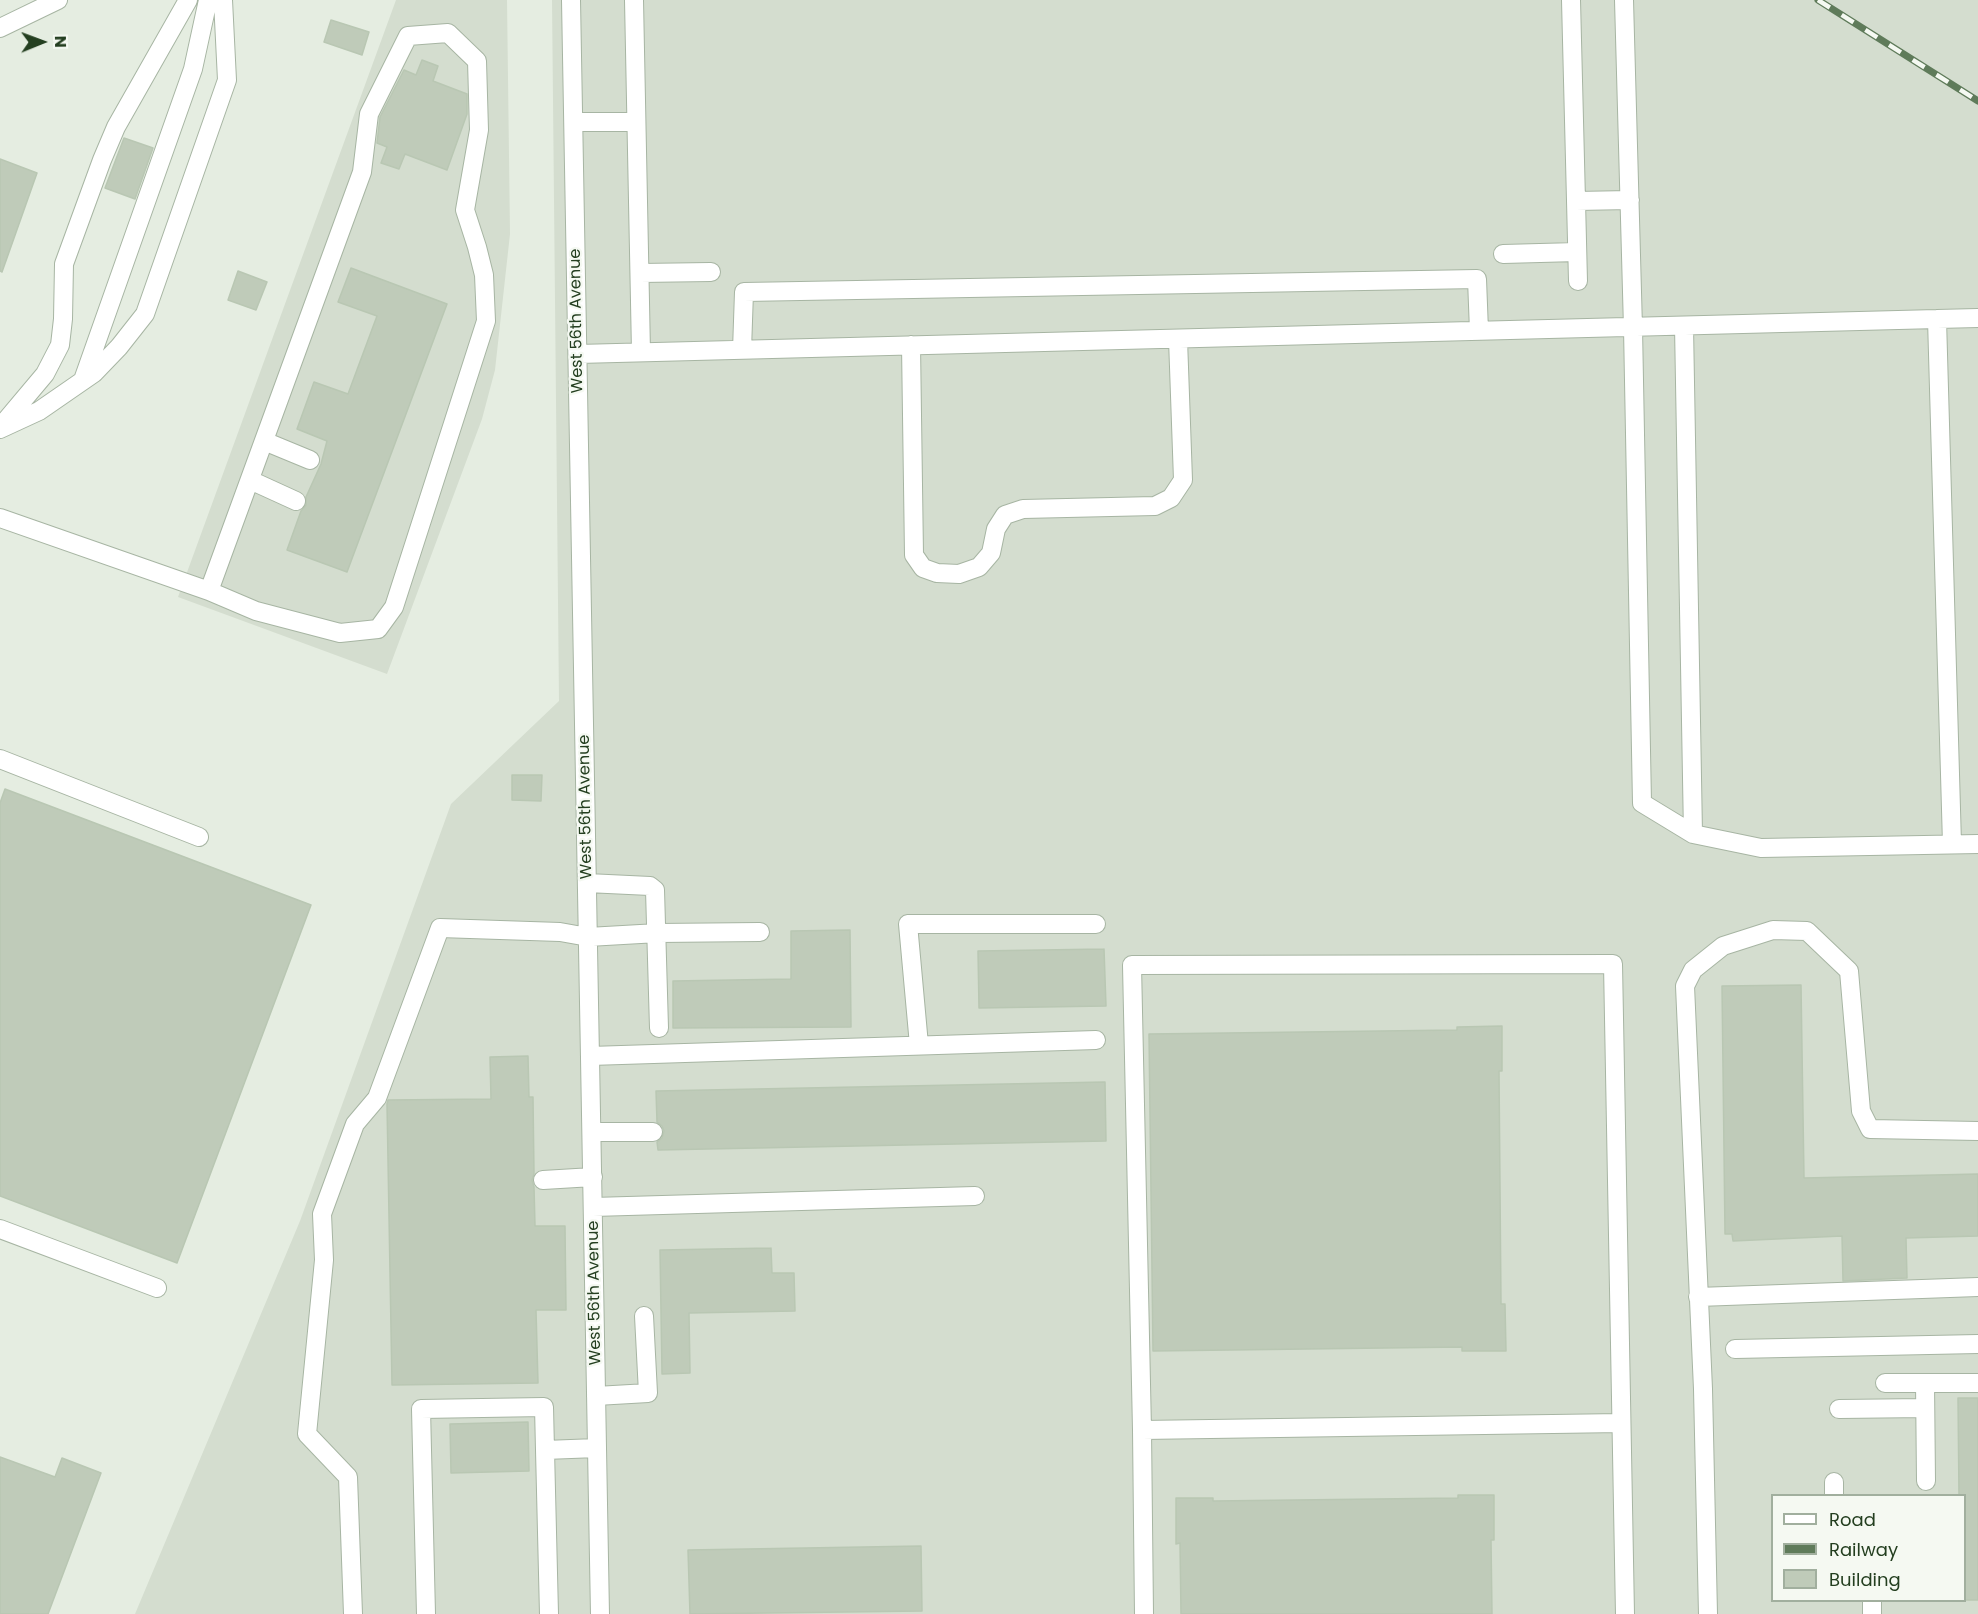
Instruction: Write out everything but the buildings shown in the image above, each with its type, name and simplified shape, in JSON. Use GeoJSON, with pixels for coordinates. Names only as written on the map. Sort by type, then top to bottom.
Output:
{"type":"FeatureCollection","features":[{"type":"Feature","properties":{"kind":"street"},"geometry":{"type":"LineString","coordinates":[[0,28],[58,0]]}},
{"type":"Feature","properties":{"kind":"street"},"geometry":{"type":"LineString","coordinates":[[0,428],[45,374],[60,345],[64,264],[102,160],[116,128],[188,0]]}},
{"type":"Feature","properties":{"kind":"street"},"geometry":{"type":"LineString","coordinates":[[82,382],[194,69],[208,0]]}},
{"type":"Feature","properties":{"kind":"street"},"geometry":{"type":"LineString","coordinates":[[0,428],[39,411],[94,373],[119,347],[145,314],[227,80],[223,0]]}},
{"type":"Feature","properties":{"kind":"street","name":"West 56th Avenue"},"geometry":{"type":"LineString","coordinates":[[571,0],[600,1614]]}},
{"type":"Feature","properties":{"kind":"street"},"geometry":{"type":"LineString","coordinates":[[634,0],[641,352]]}},
{"type":"Feature","properties":{"kind":"street"},"geometry":{"type":"LineString","coordinates":[[1571,0],[1578,281]]}},
{"type":"Feature","properties":{"kind":"street"},"geometry":{"type":"LineString","coordinates":[[1624,0],[1642,803],[1693,834],[1761,848],[1978,844]]}},
{"type":"Feature","properties":{"kind":"street"},"geometry":{"type":"LineString","coordinates":[[0,518],[209,591],[256,611],[340,633],[378,628],[394,607],[486,321],[484,275],[465,210],[479,130],[477,61],[448,33],[408,36],[369,114],[362,172],[209,591]]}},
{"type":"Feature","properties":{"kind":"street"},"geometry":{"type":"LineString","coordinates":[[574,122],[636,122]]}},
{"type":"Feature","properties":{"kind":"street"},"geometry":{"type":"LineString","coordinates":[[1576,201],[1630,200]]}},
{"type":"Feature","properties":{"kind":"street"},"geometry":{"type":"LineString","coordinates":[[1503,254],[1577,252]]}},
{"type":"Feature","properties":{"kind":"street"},"geometry":{"type":"LineString","coordinates":[[640,273],[711,272]]}},
{"type":"Feature","properties":{"kind":"street"},"geometry":{"type":"LineString","coordinates":[[742,350],[744,292],[1478,279],[1479,331]]}},
{"type":"Feature","properties":{"kind":"street"},"geometry":{"type":"LineString","coordinates":[[578,354],[1978,318]]}},
{"type":"Feature","properties":{"kind":"street"},"geometry":{"type":"LineString","coordinates":[[1937,319],[1952,844]]}},
{"type":"Feature","properties":{"kind":"street"},"geometry":{"type":"LineString","coordinates":[[1684,326],[1693,834]]}},
{"type":"Feature","properties":{"kind":"street"},"geometry":{"type":"LineString","coordinates":[[911,345],[914,555],[923,568],[937,573],[959,574],[979,567],[991,553],[996,529],[1005,515],[1023,509],[1155,506],[1171,498],[1183,480],[1178,339]]}},
{"type":"Feature","properties":{"kind":"street"},"geometry":{"type":"LineString","coordinates":[[264,441],[310,460]]}},
{"type":"Feature","properties":{"kind":"street"},"geometry":{"type":"LineString","coordinates":[[250,480],[296,501]]}},
{"type":"Feature","properties":{"kind":"street"},"geometry":{"type":"LineString","coordinates":[[0,759],[199,837]]}},
{"type":"Feature","properties":{"kind":"street"},"geometry":{"type":"LineString","coordinates":[[587,883],[650,886],[655,890],[659,1028]]}},
{"type":"Feature","properties":{"kind":"street"},"geometry":{"type":"LineString","coordinates":[[919,1045],[908,924],[1096,924]]}},
{"type":"Feature","properties":{"kind":"street"},"geometry":{"type":"LineString","coordinates":[[353,1614],[348,1477],[307,1434],[324,1260],[322,1214],[355,1124],[377,1098],[440,928],[560,932],[588,937],[658,933],[760,933]]}},
{"type":"Feature","properties":{"kind":"street"},"geometry":{"type":"LineString","coordinates":[[1708,1614],[1698,1297],[1684,986],[1694,970],[1723,946],[1773,930],[1807,931],[1849,971],[1861,1110],[1869,1129],[1978,1131]]}},
{"type":"Feature","properties":{"kind":"street"},"geometry":{"type":"LineString","coordinates":[[1144,1614],[1132,965],[1613,964],[1625,1614]]}},
{"type":"Feature","properties":{"kind":"street"},"geometry":{"type":"LineString","coordinates":[[590,1056],[1096,1040]]}},
{"type":"Feature","properties":{"kind":"street"},"geometry":{"type":"LineString","coordinates":[[592,1132],[653,1132]]}},
{"type":"Feature","properties":{"kind":"street"},"geometry":{"type":"LineString","coordinates":[[543,1180],[593,1177]]}},
{"type":"Feature","properties":{"kind":"street"},"geometry":{"type":"LineString","coordinates":[[593,1207],[975,1196]]}},
{"type":"Feature","properties":{"kind":"street"},"geometry":{"type":"LineString","coordinates":[[0,1229],[157,1288]]}},
{"type":"Feature","properties":{"kind":"street"},"geometry":{"type":"LineString","coordinates":[[1698,1297],[1920,1291],[1978,1287]]}},
{"type":"Feature","properties":{"kind":"street"},"geometry":{"type":"LineString","coordinates":[[596,1396],[648,1393],[644,1316]]}},
{"type":"Feature","properties":{"kind":"street"},"geometry":{"type":"LineString","coordinates":[[1735,1349],[1978,1344]]}},
{"type":"Feature","properties":{"kind":"street"},"geometry":{"type":"LineString","coordinates":[[1885,1383],[1978,1383]]}},
{"type":"Feature","properties":{"kind":"street"},"geometry":{"type":"LineString","coordinates":[[1925,1383],[1926,1481]]}},
{"type":"Feature","properties":{"kind":"street"},"geometry":{"type":"LineString","coordinates":[[426,1614],[421,1409],[544,1407],[549,1614]]}},
{"type":"Feature","properties":{"kind":"street"},"geometry":{"type":"LineString","coordinates":[[1839,1409],[1925,1408]]}},
{"type":"Feature","properties":{"kind":"street"},"geometry":{"type":"LineString","coordinates":[[1142,1430],[1621,1423]]}},
{"type":"Feature","properties":{"kind":"street"},"geometry":{"type":"LineString","coordinates":[[545,1450],[597,1448]]}},
{"type":"Feature","properties":{"kind":"shaded area"},"geometry":{"type":"Polygon","coordinates":[[[396,0],[507,0],[510,234],[495,370],[482,419],[387,674],[178,597],[396,0]]]}},
{"type":"Feature","properties":{"kind":"shaded area"},"geometry":{"type":"Polygon","coordinates":[[[552,0],[1978,0],[1978,1614],[135,1614],[300,1221],[451,804],[559,701],[552,0]]]}},
{"type":"Feature","properties":{"kind":"railway"},"geometry":{"type":"LineString","coordinates":[[1818,0],[1978,101]]}}]}
